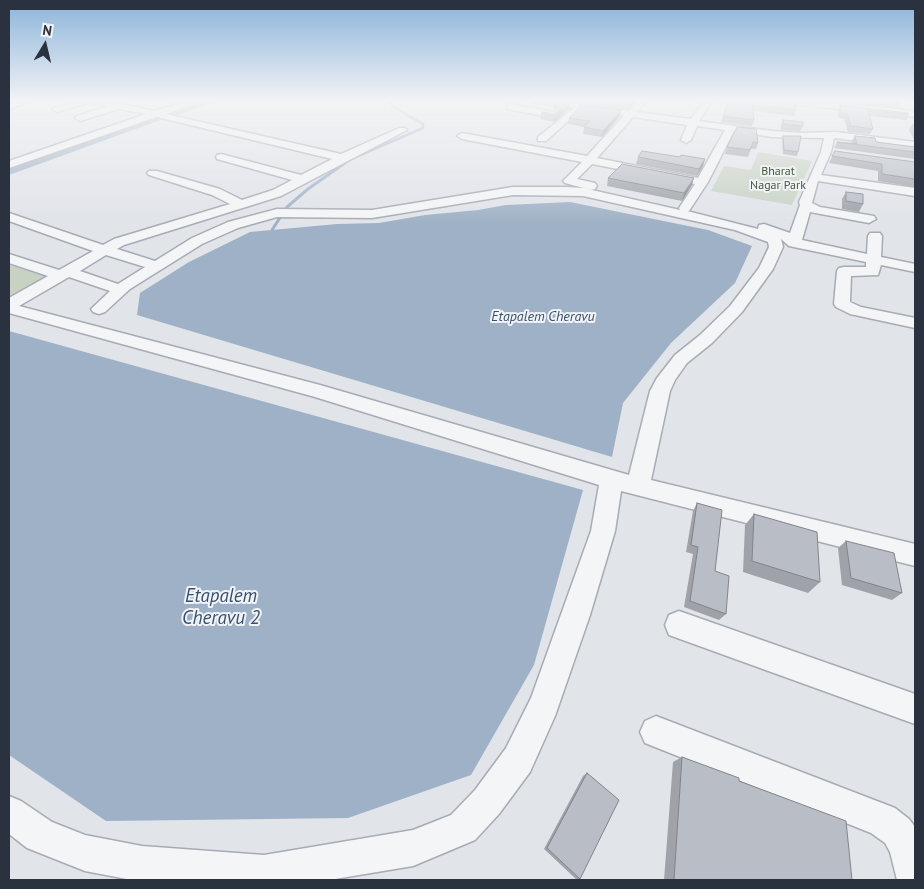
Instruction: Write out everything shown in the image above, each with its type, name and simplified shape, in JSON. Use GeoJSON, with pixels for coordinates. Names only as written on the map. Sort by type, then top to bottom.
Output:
{"type":"FeatureCollection","features":[{"type":"Feature","properties":{"kind":"street"},"geometry":{"type":"LineString","coordinates":[[9,165],[77,141]]}},
{"type":"Feature","properties":{"kind":"street"},"geometry":{"type":"LineString","coordinates":[[272,141],[342,158]]}},
{"type":"Feature","properties":{"kind":"street"},"geometry":{"type":"LineString","coordinates":[[9,306],[119,242],[152,230],[242,205],[277,193],[377,141]]}},
{"type":"Feature","properties":{"kind":"street"},"geometry":{"type":"LineString","coordinates":[[491,141],[702,182]]}},
{"type":"Feature","properties":{"kind":"street"},"geometry":{"type":"LineString","coordinates":[[569,181],[607,141]]}},
{"type":"Feature","properties":{"kind":"street"},"geometry":{"type":"LineString","coordinates":[[686,208],[724,141]]}},
{"type":"Feature","properties":{"kind":"street"},"geometry":{"type":"LineString","coordinates":[[794,243],[814,177],[830,153],[826,141]]}},
{"type":"Feature","properties":{"kind":"street"},"geometry":{"type":"LineString","coordinates":[[903,141],[915,144]]}},
{"type":"Feature","properties":{"kind":"street"},"geometry":{"type":"LineString","coordinates":[[221,157],[302,179]]}},
{"type":"Feature","properties":{"kind":"street"},"geometry":{"type":"LineString","coordinates":[[153,173],[216,192],[242,205]]}},
{"type":"Feature","properties":{"kind":"street"},"geometry":{"type":"LineString","coordinates":[[814,177],[915,192]]}},
{"type":"Feature","properties":{"kind":"street"},"geometry":{"type":"LineString","coordinates":[[552,178],[773,230],[794,243],[915,268]]}},
{"type":"Feature","properties":{"kind":"street"},"geometry":{"type":"LineString","coordinates":[[9,813],[40,835],[86,852],[142,864],[264,873],[413,848],[463,828],[487,802],[518,760],[544,705],[603,531],[625,483],[666,378],[681,359],[706,339],[736,309],[766,269],[776,247],[770,237],[739,227],[583,192],[514,190],[372,214],[277,213],[234,225],[197,241],[126,286],[99,309]]}},
{"type":"Feature","properties":{"kind":"street"},"geometry":{"type":"LineString","coordinates":[[806,205],[817,210],[869,219]]}},
{"type":"Feature","properties":{"kind":"street"},"geometry":{"type":"LineString","coordinates":[[9,217],[150,264]]}},
{"type":"Feature","properties":{"kind":"street"},"geometry":{"type":"LineString","coordinates":[[875,236],[874,272],[844,272],[842,304],[856,312],[915,323]]}},
{"type":"Feature","properties":{"kind":"street"},"geometry":{"type":"LineString","coordinates":[[9,258],[113,287]]}},
{"type":"Feature","properties":{"kind":"street"},"geometry":{"type":"LineString","coordinates":[[9,306],[135,343],[320,392],[625,483],[915,555]]}},
{"type":"Feature","properties":{"kind":"street"},"geometry":{"type":"LineString","coordinates":[[678,625],[915,709]]}},
{"type":"Feature","properties":{"kind":"street"},"geometry":{"type":"LineString","coordinates":[[656,732],[883,820],[898,831],[906,845],[915,880]]}},
{"type":"Feature","properties":{"kind":"green space","name":"Bharat Nagar Park"},"geometry":{"type":"Polygon","coordinates":[[[758,152],[812,161],[792,205],[711,191],[724,166],[751,170],[758,152]]]}},
{"type":"Feature","properties":{"kind":"green space"},"geometry":{"type":"Polygon","coordinates":[[[9,265],[48,277],[9,299],[9,265]]]}},
{"type":"Feature","properties":{"kind":"water","name":"Etapalem Cheravu"},"geometry":{"type":"Polygon","coordinates":[[[570,202],[708,230],[752,246],[735,283],[671,343],[623,403],[612,457],[137,315],[140,293],[189,262],[250,232],[337,224],[379,223],[506,205],[570,202]]]}},
{"type":"Feature","properties":{"kind":"water","name":"Etapalem Cheravu 2"},"geometry":{"type":"Polygon","coordinates":[[[9,331],[583,490],[534,665],[471,775],[348,818],[106,821],[9,755],[9,331]]]}},
{"type":"Feature","properties":{"kind":"building"},"geometry":{"type":"Polygon","coordinates":[[[730,141],[758,141],[758,143],[753,142],[750,150],[727,147],[730,141]]]}},
{"type":"Feature","properties":{"kind":"building"},"geometry":{"type":"Polygon","coordinates":[[[783,141],[800,141],[798,152],[784,150],[783,141]]]}},
{"type":"Feature","properties":{"kind":"building"},"geometry":{"type":"Polygon","coordinates":[[[856,141],[876,141],[915,147],[915,152],[837,142],[857,144],[856,141]]]}},
{"type":"Feature","properties":{"kind":"building"},"geometry":{"type":"Polygon","coordinates":[[[642,151],[705,159],[699,169],[638,157],[642,151]]]}},
{"type":"Feature","properties":{"kind":"building"},"geometry":{"type":"Polygon","coordinates":[[[835,151],[915,162],[915,179],[882,174],[882,164],[832,156],[835,151]]]}},
{"type":"Feature","properties":{"kind":"building"},"geometry":{"type":"Polygon","coordinates":[[[622,164],[694,178],[684,193],[608,178],[622,164]]]}},
{"type":"Feature","properties":{"kind":"building"},"geometry":{"type":"Polygon","coordinates":[[[846,192],[863,194],[863,204],[846,201],[846,192]]]}},
{"type":"Feature","properties":{"kind":"building"},"geometry":{"type":"Polygon","coordinates":[[[697,503],[722,510],[715,571],[729,576],[726,614],[690,601],[698,547],[691,545],[697,503]]]}},
{"type":"Feature","properties":{"kind":"building"},"geometry":{"type":"Polygon","coordinates":[[[754,514],[817,532],[820,582],[752,561],[754,514]]]}},
{"type":"Feature","properties":{"kind":"building"},"geometry":{"type":"Polygon","coordinates":[[[846,541],[894,553],[902,593],[851,578],[846,541]]]}},
{"type":"Feature","properties":{"kind":"building"},"geometry":{"type":"Polygon","coordinates":[[[682,757],[739,778],[739,781],[846,821],[852,880],[674,880],[682,757]]]}},
{"type":"Feature","properties":{"kind":"building"},"geometry":{"type":"Polygon","coordinates":[[[587,773],[619,800],[580,879],[547,848],[587,773]]]}},
{"type":"Feature","properties":{"kind":"waterway"},"geometry":{"type":"LineString","coordinates":[[9,172],[95,141]]}},
{"type":"Feature","properties":{"kind":"waterway"},"geometry":{"type":"LineString","coordinates":[[341,166],[351,159],[392,141]]}},
{"type":"Feature","properties":{"kind":"waterway"},"geometry":{"type":"LineString","coordinates":[[272,230],[287,207],[308,189],[342,165]]}}]}
